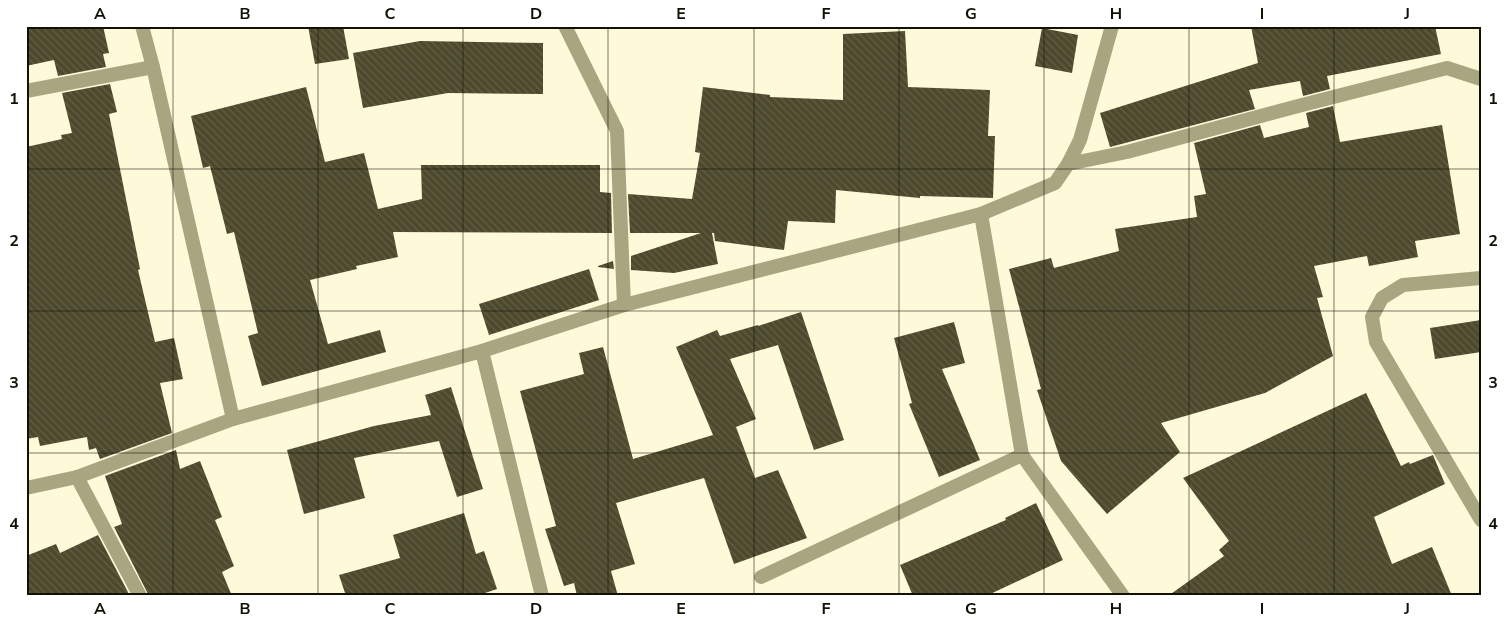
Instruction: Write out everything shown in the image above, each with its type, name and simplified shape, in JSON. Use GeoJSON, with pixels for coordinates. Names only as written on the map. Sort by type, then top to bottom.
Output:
{"type":"FeatureCollection","features":[{"type":"Feature","properties":{"kind":"street"},"geometry":{"type":"LineString","coordinates":[[142,26],[233,419]]}},
{"type":"Feature","properties":{"kind":"street"},"geometry":{"type":"LineString","coordinates":[[566,26],[617,131],[624,306]]}},
{"type":"Feature","properties":{"kind":"street"},"geometry":{"type":"LineString","coordinates":[[26,488],[77,477],[233,419],[482,351],[624,306],[981,214],[1055,183],[1068,164],[1080,140],[1112,26]]}},
{"type":"Feature","properties":{"kind":"street"},"geometry":{"type":"LineString","coordinates":[[26,92],[153,67]]}},
{"type":"Feature","properties":{"kind":"street"},"geometry":{"type":"LineString","coordinates":[[1068,164],[1127,152],[1447,68],[1481,79]]}},
{"type":"Feature","properties":{"kind":"street"},"geometry":{"type":"LineString","coordinates":[[981,214],[1022,455],[1123,596]]}},
{"type":"Feature","properties":{"kind":"street"},"geometry":{"type":"LineString","coordinates":[[1481,278],[1403,285],[1382,298],[1372,317],[1376,342],[1481,520]]}},
{"type":"Feature","properties":{"kind":"street"},"geometry":{"type":"LineString","coordinates":[[482,351],[542,596]]}},
{"type":"Feature","properties":{"kind":"street"},"geometry":{"type":"LineString","coordinates":[[761,577],[1022,455]]}},
{"type":"Feature","properties":{"kind":"street"},"geometry":{"type":"LineString","coordinates":[[77,477],[140,596]]}},
{"type":"Feature","properties":{"kind":"building"},"geometry":{"type":"Polygon","coordinates":[[[26,26],[103,26],[109,53],[103,54],[106,67],[58,76],[54,60],[26,66],[26,26]]]}},
{"type":"Feature","properties":{"kind":"building"},"geometry":{"type":"Polygon","coordinates":[[[308,26],[343,26],[349,59],[315,64],[308,26]]]}},
{"type":"Feature","properties":{"kind":"building"},"geometry":{"type":"Polygon","coordinates":[[[1251,26],[1435,26],[1441,54],[1327,76],[1330,89],[1303,96],[1300,81],[1249,90],[1255,109],[1110,147],[1100,113],[1258,63],[1251,26]]]}},
{"type":"Feature","properties":{"kind":"building"},"geometry":{"type":"Polygon","coordinates":[[[1042,28],[1078,35],[1072,73],[1035,66],[1042,28]]]}},
{"type":"Feature","properties":{"kind":"building"},"geometry":{"type":"Polygon","coordinates":[[[905,31],[908,87],[990,90],[988,136],[995,136],[993,198],[920,196],[920,198],[836,190],[835,223],[788,221],[784,250],[715,241],[714,233],[712,233],[718,264],[674,273],[631,270],[631,256],[701,233],[630,233],[628,194],[692,199],[700,153],[695,152],[703,87],[770,95],[770,97],[843,100],[843,34],[905,31]]]}},
{"type":"Feature","properties":{"kind":"building"},"geometry":{"type":"Polygon","coordinates":[[[420,41],[543,43],[543,94],[448,93],[363,108],[353,53],[420,41]]]}},
{"type":"Feature","properties":{"kind":"building"},"geometry":{"type":"Polygon","coordinates":[[[110,84],[117,112],[109,114],[140,269],[138,270],[155,342],[174,338],[183,379],[160,383],[172,433],[100,459],[96,448],[89,450],[87,437],[40,446],[38,437],[26,439],[26,147],[62,139],[61,135],[72,133],[62,93],[110,84]]]}},
{"type":"Feature","properties":{"kind":"building"},"geometry":{"type":"Polygon","coordinates":[[[306,87],[325,162],[364,153],[378,209],[422,199],[421,165],[600,165],[600,192],[611,193],[612,233],[393,232],[398,257],[356,266],[357,269],[310,280],[328,344],[380,330],[386,352],[262,386],[248,336],[258,333],[234,232],[227,234],[210,166],[203,168],[191,116],[306,87]]]}},
{"type":"Feature","properties":{"kind":"building"},"geometry":{"type":"Polygon","coordinates":[[[1333,106],[1340,142],[1442,125],[1460,234],[1415,241],[1418,257],[1369,266],[1367,256],[1314,266],[1323,297],[1317,298],[1333,356],[1265,393],[1161,423],[1180,452],[1107,514],[1061,461],[1037,390],[1041,389],[1009,269],[1051,258],[1054,268],[1119,251],[1115,229],[1197,217],[1194,196],[1206,194],[1194,143],[1260,125],[1264,138],[1309,127],[1306,113],[1333,106]]]}},
{"type":"Feature","properties":{"kind":"building"},"geometry":{"type":"Polygon","coordinates":[[[613,261],[614,269],[598,267],[598,266],[613,261]]]}},
{"type":"Feature","properties":{"kind":"building"},"geometry":{"type":"Polygon","coordinates":[[[589,269],[599,300],[489,335],[479,304],[589,269]]]}},
{"type":"Feature","properties":{"kind":"building"},"geometry":{"type":"Polygon","coordinates":[[[801,312],[844,440],[814,450],[778,345],[730,359],[756,419],[736,427],[755,478],[778,470],[807,538],[734,564],[704,478],[616,503],[635,564],[611,571],[618,596],[577,596],[574,583],[564,586],[545,529],[556,526],[520,391],[584,374],[579,353],[603,347],[633,459],[713,435],[676,347],[717,330],[720,336],[801,312]]]}},
{"type":"Feature","properties":{"kind":"building"},"geometry":{"type":"Polygon","coordinates":[[[1481,320],[1481,352],[1435,359],[1430,328],[1481,320]]]}},
{"type":"Feature","properties":{"kind":"building"},"geometry":{"type":"Polygon","coordinates":[[[954,322],[965,363],[942,369],[980,460],[939,477],[909,404],[912,403],[894,338],[954,322]]]}},
{"type":"Feature","properties":{"kind":"building"},"geometry":{"type":"Polygon","coordinates":[[[451,387],[483,489],[457,497],[439,441],[354,458],[365,498],[304,514],[287,450],[374,426],[431,415],[425,395],[451,387]]]}},
{"type":"Feature","properties":{"kind":"building"},"geometry":{"type":"Polygon","coordinates":[[[1366,393],[1401,466],[1433,455],[1445,484],[1374,517],[1392,564],[1432,547],[1452,596],[1168,596],[1224,556],[1219,550],[1229,541],[1183,478],[1366,393]]]}},
{"type":"Feature","properties":{"kind":"building"},"geometry":{"type":"Polygon","coordinates":[[[176,450],[180,469],[200,461],[222,517],[215,520],[234,566],[222,572],[232,596],[149,596],[114,527],[122,524],[105,476],[176,450]]]}},
{"type":"Feature","properties":{"kind":"building"},"geometry":{"type":"Polygon","coordinates":[[[1036,503],[1063,560],[986,596],[913,596],[900,565],[1006,520],[1005,518],[1036,503]]]}},
{"type":"Feature","properties":{"kind":"building"},"geometry":{"type":"Polygon","coordinates":[[[464,513],[476,554],[484,551],[497,589],[476,596],[346,596],[339,575],[400,558],[393,535],[464,513]]]}},
{"type":"Feature","properties":{"kind":"building"},"geometry":{"type":"Polygon","coordinates":[[[98,535],[130,596],[26,596],[26,556],[56,544],[60,553],[98,535]]]}}]}
